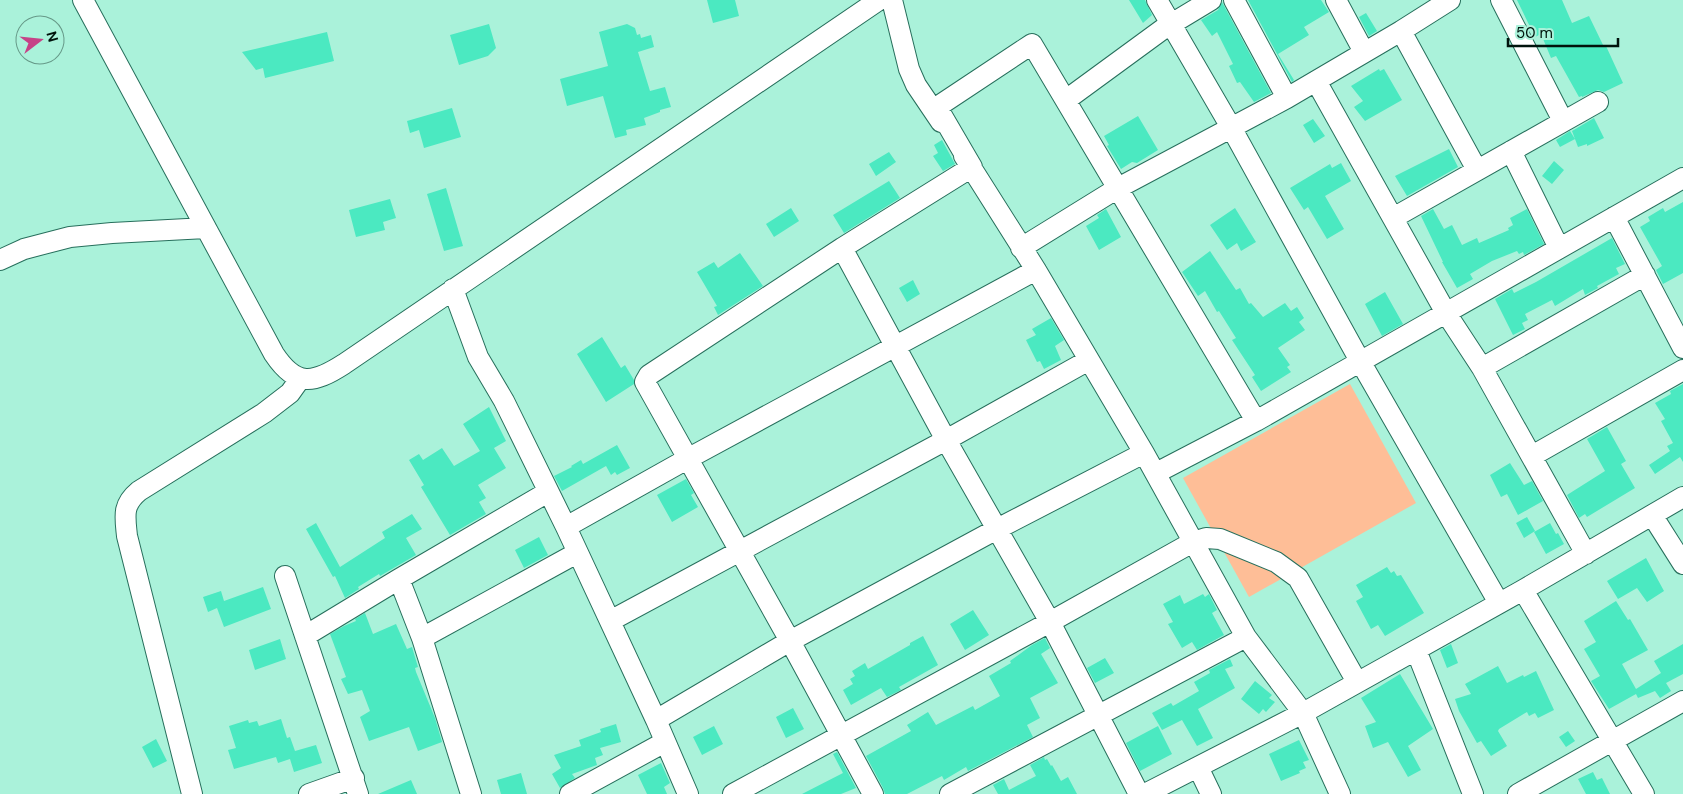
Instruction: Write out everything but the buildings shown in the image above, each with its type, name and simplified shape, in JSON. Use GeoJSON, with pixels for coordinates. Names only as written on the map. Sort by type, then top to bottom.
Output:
{"type":"FeatureCollection","features":[{"type":"Feature","properties":{"kind":"street"},"geometry":{"type":"LineString","coordinates":[[83,0],[274,354],[282,366],[300,379],[315,379],[333,371],[879,0]]}},
{"type":"Feature","properties":{"kind":"street"},"geometry":{"type":"LineString","coordinates":[[892,0],[909,69],[916,85],[972,168]]}},
{"type":"Feature","properties":{"kind":"street"},"geometry":{"type":"LineString","coordinates":[[1156,0],[1172,24],[1232,129],[1360,361],[1499,603]]}},
{"type":"Feature","properties":{"kind":"street"},"geometry":{"type":"LineString","coordinates":[[1066,100],[1172,24],[1211,0]]}},
{"type":"Feature","properties":{"kind":"street"},"geometry":{"type":"LineString","coordinates":[[1234,0],[1287,98]]}},
{"type":"Feature","properties":{"kind":"street"},"geometry":{"type":"LineString","coordinates":[[1336,0],[1364,52]]}},
{"type":"Feature","properties":{"kind":"street"},"geometry":{"type":"LineString","coordinates":[[1021,248],[1118,188],[1232,129],[1287,98],[1450,0]]}},
{"type":"Feature","properties":{"kind":"street"},"geometry":{"type":"LineString","coordinates":[[1501,0],[1563,120]]}},
{"type":"Feature","properties":{"kind":"street"},"geometry":{"type":"LineString","coordinates":[[1401,31],[1477,170]]}},
{"type":"Feature","properties":{"kind":"street"},"geometry":{"type":"LineString","coordinates":[[1256,421],[1032,44],[937,107],[1156,473],[1246,637],[1303,713],[1340,794]]}},
{"type":"Feature","properties":{"kind":"street"},"geometry":{"type":"LineString","coordinates":[[1316,81],[1446,313],[1482,368],[1586,554]]}},
{"type":"Feature","properties":{"kind":"street"},"geometry":{"type":"LineString","coordinates":[[1393,218],[1563,120],[1598,102]]}},
{"type":"Feature","properties":{"kind":"street"},"geometry":{"type":"LineString","coordinates":[[1511,151],[1559,248]]}},
{"type":"Feature","properties":{"kind":"street"},"geometry":{"type":"LineString","coordinates":[[873,794],[842,734],[645,382],[646,378],[842,248],[972,168]]}},
{"type":"Feature","properties":{"kind":"street"},"geometry":{"type":"LineString","coordinates":[[1156,473],[1256,421],[1683,178]]}},
{"type":"Feature","properties":{"kind":"street"},"geometry":{"type":"LineString","coordinates":[[1614,217],[1683,348]]}},
{"type":"Feature","properties":{"kind":"street"},"geometry":{"type":"LineString","coordinates":[[0,260],[24,249],[70,237],[206,228]]}},
{"type":"Feature","properties":{"kind":"street"},"geometry":{"type":"LineString","coordinates":[[842,248],[946,440],[1050,622],[1140,794]]}},
{"type":"Feature","properties":{"kind":"street"},"geometry":{"type":"LineString","coordinates":[[566,527],[689,458],[1036,270]]}},
{"type":"Feature","properties":{"kind":"street"},"geometry":{"type":"LineString","coordinates":[[1482,368],[1645,275]]}},
{"type":"Feature","properties":{"kind":"street"},"geometry":{"type":"LineString","coordinates":[[453,289],[478,357],[504,401],[566,527],[656,720],[688,794]]}},
{"type":"Feature","properties":{"kind":"street"},"geometry":{"type":"LineString","coordinates":[[610,621],[946,440],[1088,360]]}},
{"type":"Feature","properties":{"kind":"street"},"geometry":{"type":"LineString","coordinates":[[1532,456],[1683,370]]}},
{"type":"Feature","properties":{"kind":"street"},"geometry":{"type":"LineString","coordinates":[[192,794],[127,536],[124,512],[139,490],[264,413],[290,393],[300,379]]}},
{"type":"Feature","properties":{"kind":"street"},"geometry":{"type":"LineString","coordinates":[[656,720],[790,641],[997,529],[1144,453]]}},
{"type":"Feature","properties":{"kind":"street"},"geometry":{"type":"LineString","coordinates":[[305,636],[548,492]]}},
{"type":"Feature","properties":{"kind":"street"},"geometry":{"type":"LineString","coordinates":[[1145,794],[1303,713],[1586,554],[1683,497]]}},
{"type":"Feature","properties":{"kind":"street"},"geometry":{"type":"LineString","coordinates":[[1652,515],[1683,564]]}},
{"type":"Feature","properties":{"kind":"street"},"geometry":{"type":"LineString","coordinates":[[733,794],[1193,542],[1206,538],[1220,539],[1276,562],[1298,578],[1357,682]]}},
{"type":"Feature","properties":{"kind":"street"},"geometry":{"type":"LineString","coordinates":[[422,638],[577,553]]}},
{"type":"Feature","properties":{"kind":"street"},"geometry":{"type":"LineString","coordinates":[[286,576],[356,786],[309,794]]}},
{"type":"Feature","properties":{"kind":"street"},"geometry":{"type":"LineString","coordinates":[[399,579],[422,638],[471,794]]}},
{"type":"Feature","properties":{"kind":"street"},"geometry":{"type":"LineString","coordinates":[[1522,590],[1644,794]]}},
{"type":"Feature","properties":{"kind":"street"},"geometry":{"type":"LineString","coordinates":[[950,794],[1246,637]]}},
{"type":"Feature","properties":{"kind":"street"},"geometry":{"type":"LineString","coordinates":[[1416,650],[1473,794]]}},
{"type":"Feature","properties":{"kind":"street"},"geometry":{"type":"LineString","coordinates":[[1518,794],[1683,701]]}},
{"type":"Feature","properties":{"kind":"street"},"geometry":{"type":"LineString","coordinates":[[570,794],[665,742]]}},
{"type":"Feature","properties":{"kind":"street"},"geometry":{"type":"LineString","coordinates":[[1198,767],[1211,794]]}},
{"type":"Feature","properties":{"kind":"shaded area"},"geometry":{"type":"Polygon","coordinates":[[[1350,384],[1416,503],[1249,597],[1183,478],[1350,384]]]}}]}
